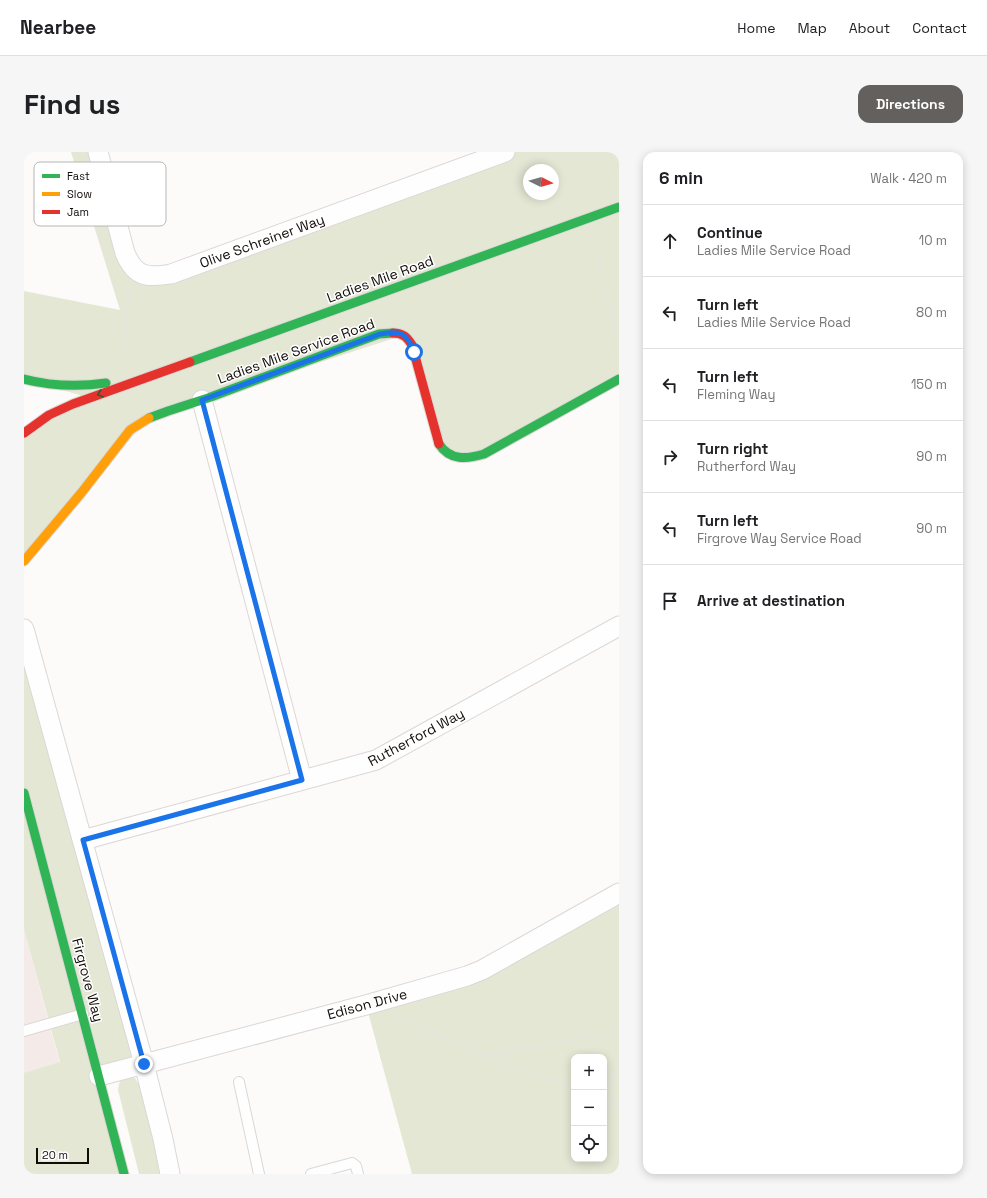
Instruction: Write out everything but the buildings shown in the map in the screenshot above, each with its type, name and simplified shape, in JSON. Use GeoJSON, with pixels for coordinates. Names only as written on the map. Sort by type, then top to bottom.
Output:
{"type":"FeatureCollection","features":[{"type":"Feature","properties":{"kind":"street"},"geometry":{"type":"LineString","coordinates":[[98,152],[101,162]]}},
{"type":"Feature","properties":{"kind":"street","name":"Olive Schreiner Way"},"geometry":{"type":"LineString","coordinates":[[137,271],[146,276],[157,277],[172,274],[505,152]]}},
{"type":"Feature","properties":{"kind":"street","name":"Ladies Mile Road"},"geometry":{"type":"LineString","coordinates":[[24,433],[36,423],[59,410],[619,207]]}},
{"type":"Feature","properties":{"kind":"street"},"geometry":{"type":"LineString","coordinates":[[118,226],[125,253],[130,264],[137,271]]}},
{"type":"Feature","properties":{"kind":"street","name":"Ladies Mile Service Road"},"geometry":{"type":"LineString","coordinates":[[24,561],[82,492],[130,430],[139,422],[380,334],[404,334],[410,340],[440,445],[449,455],[465,458],[484,454],[619,379]]}},
{"type":"Feature","properties":{"kind":"street","name":"Ladies Mile Road"},"geometry":{"type":"LineString","coordinates":[[24,379],[43,384],[90,386],[150,377]]}},
{"type":"Feature","properties":{"kind":"street"},"geometry":{"type":"LineString","coordinates":[[202,400],[302,780]]}},
{"type":"Feature","properties":{"kind":"street","name":"Rutherford Way"},"geometry":{"type":"LineString","coordinates":[[83,840],[376,760],[619,626]]}},
{"type":"Feature","properties":{"kind":"street"},"geometry":{"type":"LineString","coordinates":[[24,629],[144,1064],[163,1139],[170,1174]]}},
{"type":"Feature","properties":{"kind":"street","name":"Firgrove Way"},"geometry":{"type":"LineString","coordinates":[[24,793],[124,1174]]}},
{"type":"Feature","properties":{"kind":"street","name":"Edison Drive"},"geometry":{"type":"LineString","coordinates":[[99,1076],[467,976],[482,970],[619,893]]}},
{"type":"Feature","properties":{"kind":"lane"},"geometry":{"type":"LineString","coordinates":[[24,1030],[83,1014]]}},
{"type":"Feature","properties":{"kind":"lane"},"geometry":{"type":"LineString","coordinates":[[239,1082],[258,1174]]}},
{"type":"Feature","properties":{"kind":"lane"},"geometry":{"type":"LineString","coordinates":[[311,1174],[352,1163],[356,1166],[358,1174]]}},
{"type":"Feature","properties":{"kind":"path"},"geometry":{"type":"LineString","coordinates":[[596,260],[619,340]]}},
{"type":"Feature","properties":{"kind":"path"},"geometry":{"type":"LineString","coordinates":[[126,344],[125,317],[129,290],[137,271]]}},
{"type":"Feature","properties":{"kind":"path"},"geometry":{"type":"LineString","coordinates":[[394,1016],[485,1055],[571,1087]]}},
{"type":"Feature","properties":{"kind":"path"},"geometry":{"type":"LineString","coordinates":[[485,1055],[619,1031]]}},
{"type":"Feature","properties":{"kind":"path"},"geometry":{"type":"LineString","coordinates":[[607,1090],[619,1067]]}},
{"type":"Feature","properties":{"kind":"path"},"geometry":{"type":"LineString","coordinates":[[607,1099],[619,1098]]}},
{"type":"Feature","properties":{"kind":"path"},"geometry":{"type":"LineString","coordinates":[[607,1102],[619,1112]]}},
{"type":"Feature","properties":{"kind":"path"},"geometry":{"type":"LineString","coordinates":[[566,1174],[571,1162]]}},
{"type":"Feature","properties":{"kind":"shaded area"},"geometry":{"type":"Polygon","coordinates":[[[24,929],[49,1023],[90,1174],[24,1174],[24,929]]]}},
{"type":"Feature","properties":{"kind":"green space"},"geometry":{"type":"Polygon","coordinates":[[[71,152],[98,152],[101,162],[74,162],[71,152]]]}},
{"type":"Feature","properties":{"kind":"green space"},"geometry":{"type":"Polygon","coordinates":[[[505,152],[619,152],[619,379],[484,454],[449,455],[404,335],[148,418],[24,561],[24,433],[90,398],[24,379],[24,291],[120,310],[94,226],[118,226],[125,253],[145,276],[505,152]]]}},
{"type":"Feature","properties":{"kind":"green space"},"geometry":{"type":"Polygon","coordinates":[[[24,629],[144,1064],[99,1076],[124,1174],[24,1174],[24,1073],[60,1062],[24,929],[24,629]]]}},
{"type":"Feature","properties":{"kind":"green space"},"geometry":{"type":"Polygon","coordinates":[[[619,893],[619,1174],[412,1174],[366,1005],[452,981],[619,893]]]}},
{"type":"Feature","properties":{"kind":"green space"},"geometry":{"type":"Polygon","coordinates":[[[130,1077],[135,1078],[140,1087],[151,1127],[161,1174],[139,1174],[118,1090],[121,1079],[130,1077]]]}},
{"type":"Feature","properties":{"kind":"traffic: fast"},"geometry":{"type":"LineString","coordinates":[[190,362],[619,207]]}},
{"type":"Feature","properties":{"kind":"traffic: fast"},"geometry":{"type":"LineString","coordinates":[[149,418],[208,398],[379,334],[393,333]]}},
{"type":"Feature","properties":{"kind":"traffic: fast"},"geometry":{"type":"LineString","coordinates":[[24,379],[65,385],[106,383]]}},
{"type":"Feature","properties":{"kind":"traffic: fast"},"geometry":{"type":"LineString","coordinates":[[439,444],[443,450],[454,456],[465,458],[484,454],[619,379]]}},
{"type":"Feature","properties":{"kind":"traffic: fast"},"geometry":{"type":"LineString","coordinates":[[24,793],[124,1174]]}},
{"type":"Feature","properties":{"kind":"traffic: slow"},"geometry":{"type":"LineString","coordinates":[[24,561],[82,492],[130,430],[149,418]]}},
{"type":"Feature","properties":{"kind":"traffic: jam"},"geometry":{"type":"LineString","coordinates":[[393,333],[404,336],[412,345],[439,444]]}},
{"type":"Feature","properties":{"kind":"traffic: jam"},"geometry":{"type":"LineString","coordinates":[[24,433],[49,415],[73,404],[190,362]]}},
{"type":"Feature","properties":{"kind":"route"},"geometry":{"type":"LineString","coordinates":[[144,1064],[83,840],[302,780],[202,400],[380,334],[404,334],[410,340],[414,352]]}}]}
